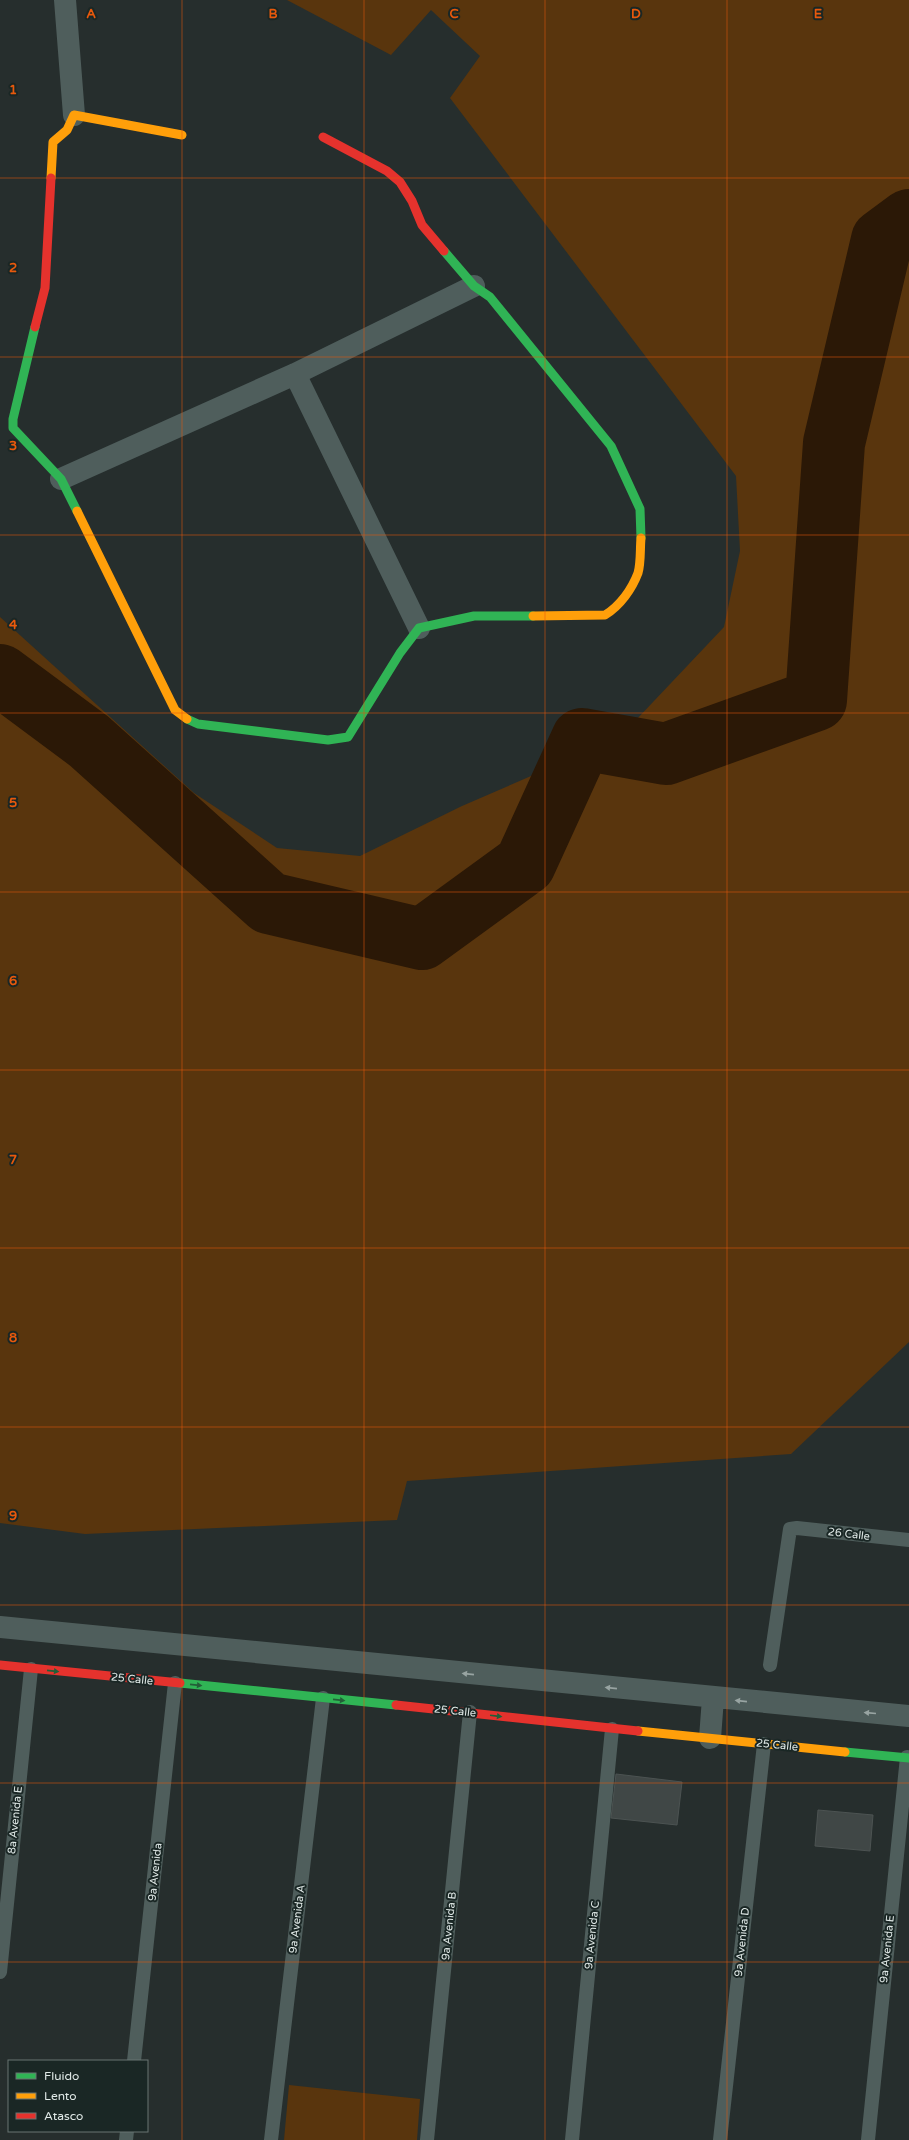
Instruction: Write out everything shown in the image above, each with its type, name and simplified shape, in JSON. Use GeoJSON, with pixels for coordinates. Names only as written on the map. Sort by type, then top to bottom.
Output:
{"type":"FeatureCollection","features":[{"type":"Feature","properties":{"kind":"street"},"geometry":{"type":"LineString","coordinates":[[65,0],[74,115],[67,130],[53,142],[45,288],[12,424],[15,432],[61,479],[175,710],[184,717],[198,724],[328,740],[348,737],[400,653],[419,628],[474,616],[605,615],[614,610],[623,600],[638,572],[642,527],[640,509],[611,446],[490,297],[474,286],[422,225],[412,201],[400,182],[387,171],[323,137]]}},
{"type":"Feature","properties":{"kind":"street"},"geometry":{"type":"LineString","coordinates":[[74,115],[182,135]]}},
{"type":"Feature","properties":{"kind":"street"},"geometry":{"type":"LineString","coordinates":[[61,479],[295,374],[474,286]]}},
{"type":"Feature","properties":{"kind":"street"},"geometry":{"type":"LineString","coordinates":[[295,374],[419,628]]}},
{"type":"Feature","properties":{"kind":"street"},"geometry":{"type":"LineString","coordinates":[[0,1627],[909,1716]]}},
{"type":"Feature","properties":{"kind":"street","name":"25 Calle"},"geometry":{"type":"LineString","coordinates":[[0,1666],[470,1712],[612,1729],[908,1758]]}},
{"type":"Feature","properties":{"kind":"street"},"geometry":{"type":"LineString","coordinates":[[710,1738],[713,1698]]}},
{"type":"Feature","properties":{"kind":"lane","name":"26 Calle"},"geometry":{"type":"LineString","coordinates":[[770,1665],[790,1529],[797,1528],[909,1540]]}},
{"type":"Feature","properties":{"kind":"lane","name":"8a Avenida E"},"geometry":{"type":"LineString","coordinates":[[0,1972],[31,1669]]}},
{"type":"Feature","properties":{"kind":"lane","name":"9a Avenida"},"geometry":{"type":"LineString","coordinates":[[134,2060],[175,1683]]}},
{"type":"Feature","properties":{"kind":"lane","name":"9a Avenida A"},"geometry":{"type":"LineString","coordinates":[[271,2140],[323,1698]]}},
{"type":"Feature","properties":{"kind":"lane","name":"9a Avenida B"},"geometry":{"type":"LineString","coordinates":[[427,2140],[470,1712]]}},
{"type":"Feature","properties":{"kind":"lane","name":"9a Avenida C"},"geometry":{"type":"LineString","coordinates":[[572,2140],[612,1729]]}},
{"type":"Feature","properties":{"kind":"lane","name":"9a Avenida D"},"geometry":{"type":"LineString","coordinates":[[720,2140],[764,1744]]}},
{"type":"Feature","properties":{"kind":"lane","name":"9a Avenida E"},"geometry":{"type":"LineString","coordinates":[[868,2140],[908,1758]]}},
{"type":"Feature","properties":{"kind":"shaded area"},"geometry":{"type":"Polygon","coordinates":[[[287,0],[909,0],[909,1342],[791,1454],[407,1481],[397,1520],[85,1534],[0,1523],[0,617],[194,793],[277,848],[360,856],[462,806],[561,763],[636,720],[724,627],[740,551],[736,476],[450,98],[480,56],[431,10],[391,55],[287,0]]]}},
{"type":"Feature","properties":{"kind":"shaded area"},"geometry":{"type":"Polygon","coordinates":[[[289,2085],[420,2099],[417,2140],[284,2140],[289,2085]]]}},
{"type":"Feature","properties":{"kind":"building"},"geometry":{"type":"Polygon","coordinates":[[[616,1774],[682,1782],[677,1825],[611,1818],[616,1774]]]}},
{"type":"Feature","properties":{"kind":"building"},"geometry":{"type":"Polygon","coordinates":[[[818,1810],[873,1815],[870,1851],[815,1846],[818,1810]]]}},
{"type":"Feature","properties":{"kind":"waterway"},"geometry":{"type":"LineString","coordinates":[[0,675],[89,741],[269,903],[422,939],[525,864],[582,739],[666,754],[816,700],[834,443],[882,240],[909,220]]}},
{"type":"Feature","properties":{"kind":"traffic: fast"},"geometry":{"type":"LineString","coordinates":[[444,251],[474,286],[490,297],[611,446],[640,509],[641,538]]}},
{"type":"Feature","properties":{"kind":"traffic: fast"},"geometry":{"type":"LineString","coordinates":[[35,327],[13,419],[13,428],[61,479],[77,511]]}},
{"type":"Feature","properties":{"kind":"traffic: fast"},"geometry":{"type":"LineString","coordinates":[[187,719],[198,724],[328,740],[348,737],[400,653],[419,628],[474,616],[533,616]]}},
{"type":"Feature","properties":{"kind":"traffic: fast"},"geometry":{"type":"LineString","coordinates":[[180,1683],[396,1705]]}},
{"type":"Feature","properties":{"kind":"traffic: fast"},"geometry":{"type":"LineString","coordinates":[[845,1752],[909,1758]]}},
{"type":"Feature","properties":{"kind":"traffic: slow"},"geometry":{"type":"LineString","coordinates":[[51,178],[53,142],[67,130],[74,115],[182,135]]}},
{"type":"Feature","properties":{"kind":"traffic: slow"},"geometry":{"type":"LineString","coordinates":[[77,511],[175,710],[187,719]]}},
{"type":"Feature","properties":{"kind":"traffic: slow"},"geometry":{"type":"LineString","coordinates":[[533,616],[605,615],[616,607],[625,597],[638,573],[641,538]]}},
{"type":"Feature","properties":{"kind":"traffic: slow"},"geometry":{"type":"LineString","coordinates":[[638,1731],[845,1752]]}},
{"type":"Feature","properties":{"kind":"traffic: jam"},"geometry":{"type":"LineString","coordinates":[[323,137],[387,171],[400,182],[412,201],[422,225],[444,251]]}},
{"type":"Feature","properties":{"kind":"traffic: jam"},"geometry":{"type":"LineString","coordinates":[[35,327],[45,288],[51,178]]}},
{"type":"Feature","properties":{"kind":"traffic: jam"},"geometry":{"type":"LineString","coordinates":[[0,1665],[180,1683]]}},
{"type":"Feature","properties":{"kind":"traffic: jam"},"geometry":{"type":"LineString","coordinates":[[396,1705],[638,1731]]}}]}
